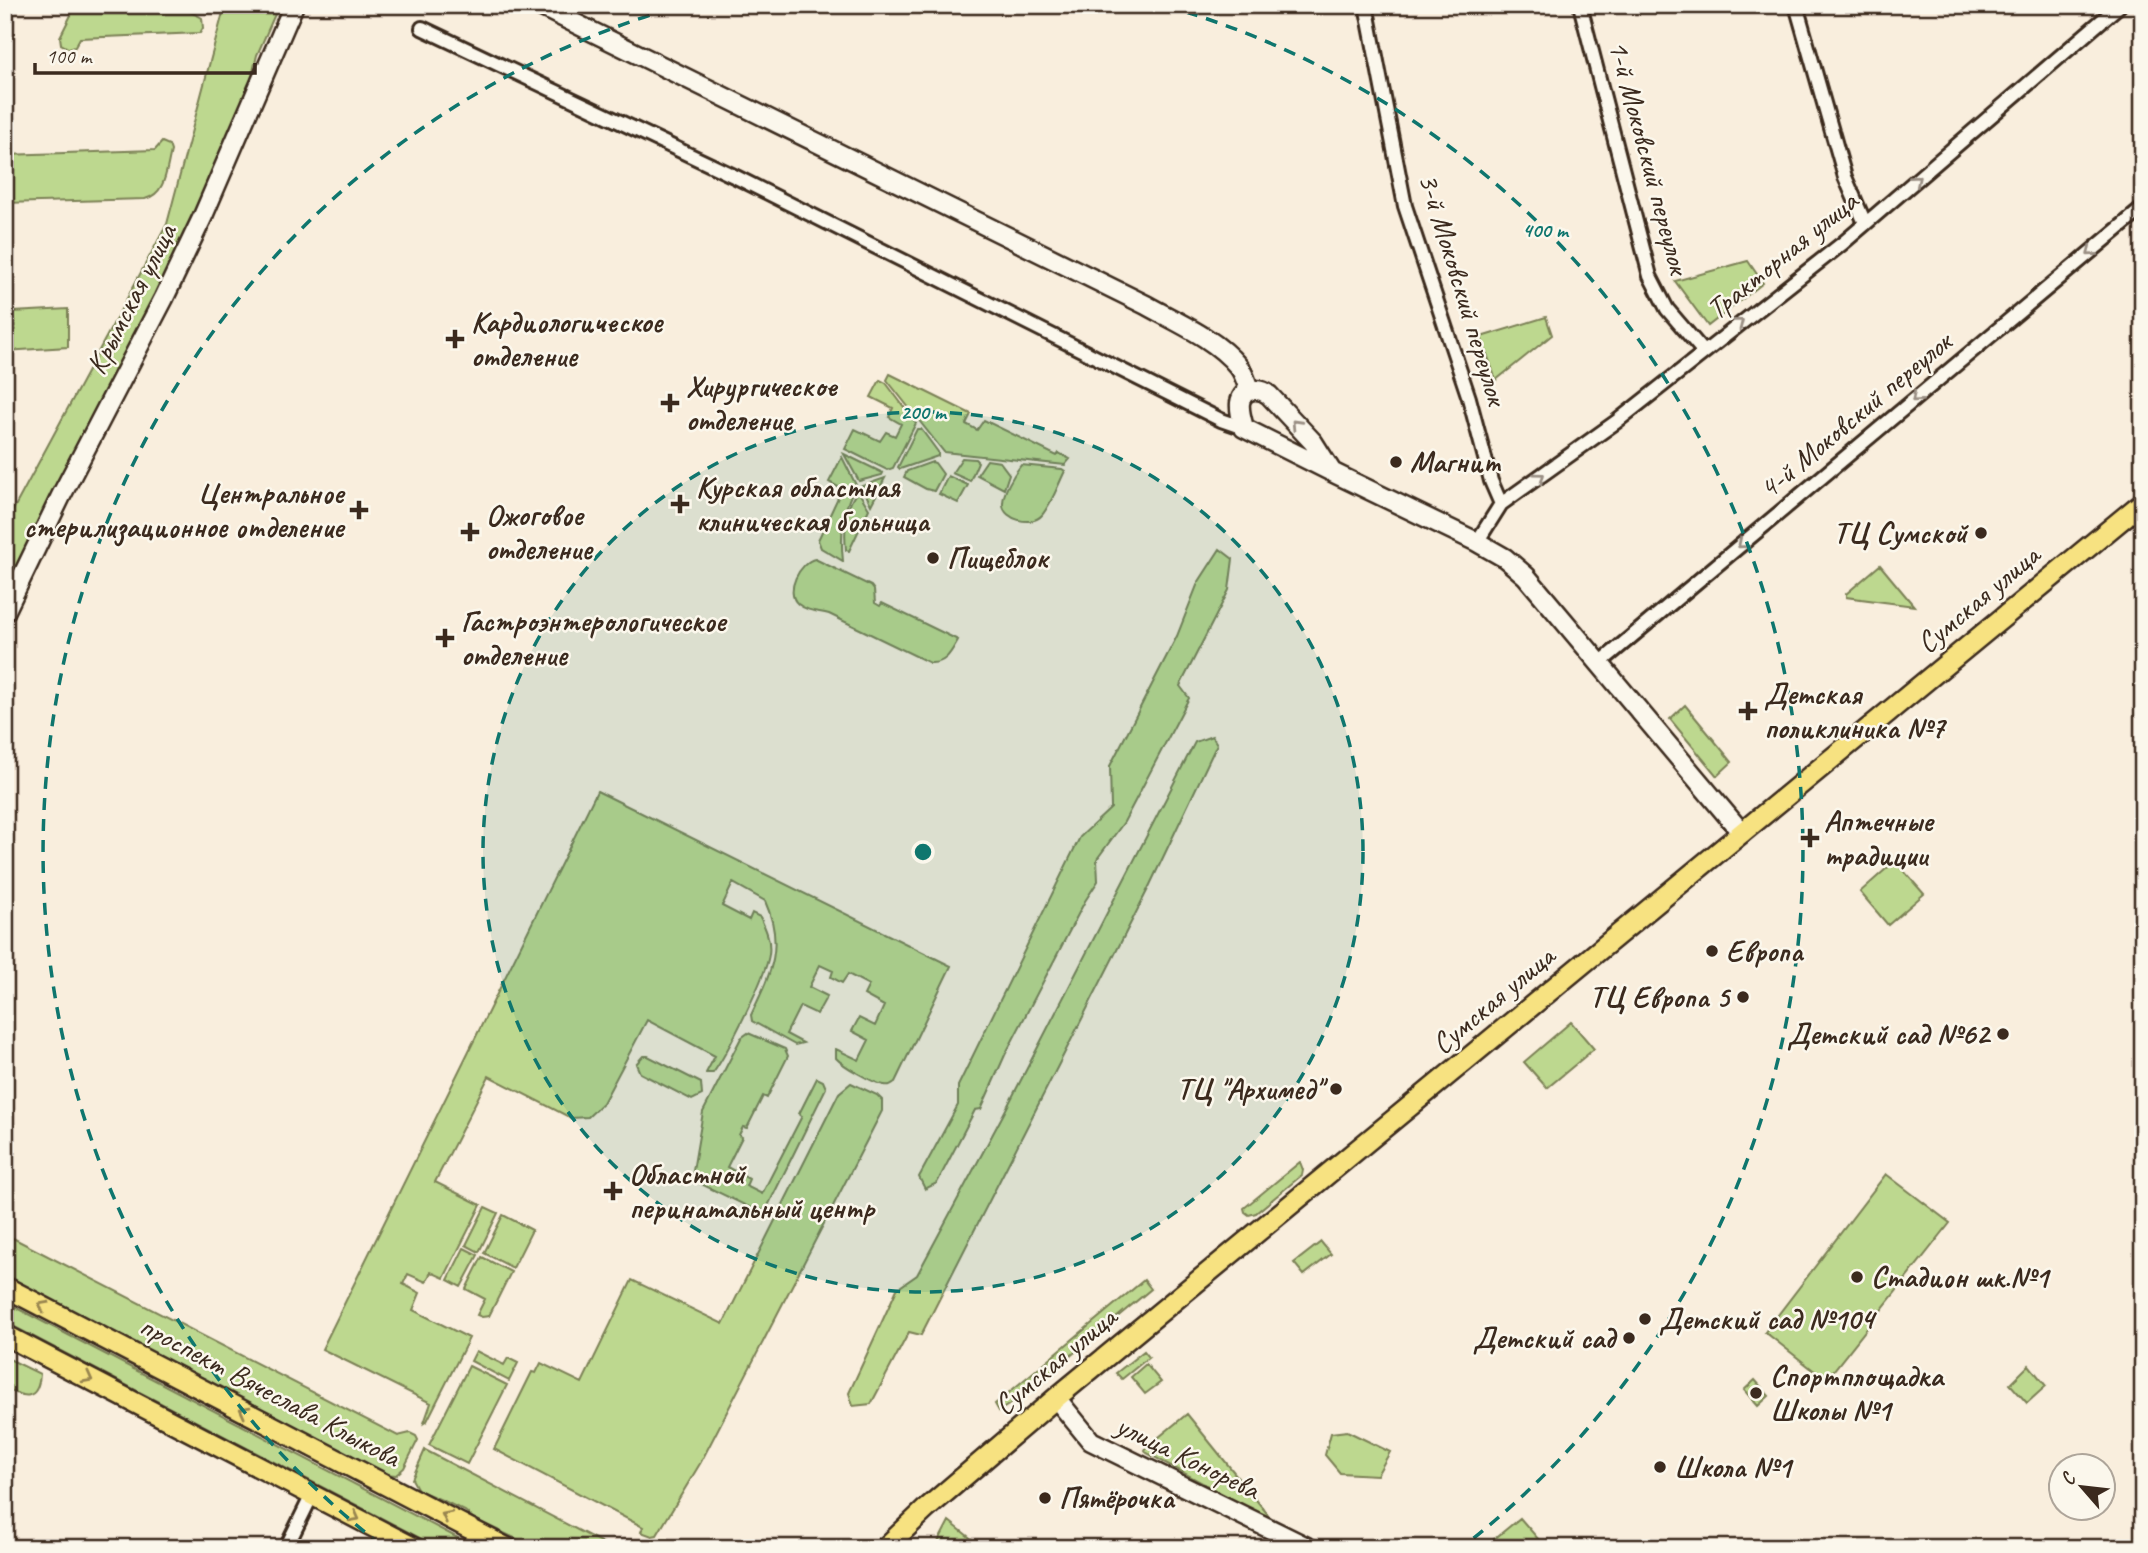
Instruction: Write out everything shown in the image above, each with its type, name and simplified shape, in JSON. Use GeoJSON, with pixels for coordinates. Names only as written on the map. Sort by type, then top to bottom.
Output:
{"type":"FeatureCollection","features":[{"type":"Feature","properties":{"kind":"main road","name":"Сумская улица"},"geometry":{"type":"LineString","coordinates":[[885,1548],[944,1493],[1056,1398],[2143,502]]}},
{"type":"Feature","properties":{"kind":"main road","name":"проспект Вячеслава Клыкова"},"geometry":{"type":"LineString","coordinates":[[5,1287],[507,1548]]}},
{"type":"Feature","properties":{"kind":"main road"},"geometry":{"type":"LineString","coordinates":[[5,1335],[414,1548]]}},
{"type":"Feature","properties":{"kind":"street","name":"Крымская улица"},"geometry":{"type":"LineString","coordinates":[[5,611],[61,496],[164,298],[203,216],[294,5]]}},
{"type":"Feature","properties":{"kind":"street"},"geometry":{"type":"LineString","coordinates":[[538,5],[1146,305],[1196,333],[1226,354],[1240,367],[1250,391]]}},
{"type":"Feature","properties":{"kind":"street","name":"3-й Моковский переулок"},"geometry":{"type":"LineString","coordinates":[[1366,5],[1405,206],[1469,398],[1491,481],[1502,504]]}},
{"type":"Feature","properties":{"kind":"street","name":"1-й Моковский переулок"},"geometry":{"type":"LineString","coordinates":[[1580,5],[1650,276],[1667,309],[1703,351]]}},
{"type":"Feature","properties":{"kind":"street"},"geometry":{"type":"LineString","coordinates":[[1796,5],[1845,177],[1865,223]]}},
{"type":"Feature","properties":{"kind":"street","name":"Тракторная улица"},"geometry":{"type":"LineString","coordinates":[[1476,542],[1502,504],[1616,422],[1865,223],[2120,5]]}},
{"type":"Feature","properties":{"kind":"street"},"geometry":{"type":"LineString","coordinates":[[422,28],[736,177],[1221,420],[1244,428],[1505,558],[1526,576],[1742,833]]}},
{"type":"Feature","properties":{"kind":"street","name":"4-й Моковский переулок"},"geometry":{"type":"LineString","coordinates":[[1600,663],[2143,208]]}},
{"type":"Feature","properties":{"kind":"street"},"geometry":{"type":"LineString","coordinates":[[1244,428],[1240,403],[1242,398],[1250,391],[1260,390],[1269,395],[1313,442],[1332,472]]}},
{"type":"Feature","properties":{"kind":"street","name":"улица Конорева"},"geometry":{"type":"LineString","coordinates":[[1056,1398],[1091,1441],[1309,1548]]}},
{"type":"Feature","properties":{"kind":"street"},"geometry":{"type":"LineString","coordinates":[[286,1548],[312,1495]]}},
{"type":"Feature","properties":{"kind":"green space"},"geometry":{"type":"Polygon","coordinates":[[[76,5],[176,8],[202,18],[203,28],[200,33],[80,38],[75,47],[70,49],[61,44],[60,37],[76,5]]]}},
{"type":"Feature","properties":{"kind":"green space"},"geometry":{"type":"Polygon","coordinates":[[[225,5],[279,5],[257,55],[250,84],[199,209],[5,595],[5,525],[167,224],[225,5]]]}},
{"type":"Feature","properties":{"kind":"green space"},"geometry":{"type":"Polygon","coordinates":[[[162,142],[169,145],[171,151],[166,173],[157,192],[145,199],[5,203],[5,155],[155,150],[162,142]]]}},
{"type":"Feature","properties":{"kind":"green space"},"geometry":{"type":"Polygon","coordinates":[[[1748,261],[1763,283],[1708,326],[1675,281],[1748,261]]]}},
{"type":"Feature","properties":{"kind":"green space"},"geometry":{"type":"Polygon","coordinates":[[[68,309],[68,347],[5,351],[5,330],[14,329],[13,312],[68,309]]]}},
{"type":"Feature","properties":{"kind":"green space"},"geometry":{"type":"Polygon","coordinates":[[[1546,317],[1552,335],[1496,380],[1481,337],[1546,317]]]}},
{"type":"Feature","properties":{"kind":"green space"},"geometry":{"type":"Polygon","coordinates":[[[890,374],[971,414],[966,424],[977,430],[984,420],[1057,456],[1059,453],[1070,459],[1065,465],[944,452],[887,380],[890,374]]]}},
{"type":"Feature","properties":{"kind":"green space"},"geometry":{"type":"Polygon","coordinates":[[[880,380],[886,383],[916,423],[893,468],[887,470],[845,449],[855,429],[880,441],[886,432],[895,436],[901,424],[889,417],[893,408],[871,397],[880,380]]]}},
{"type":"Feature","properties":{"kind":"green space"},"geometry":{"type":"Polygon","coordinates":[[[917,429],[921,429],[938,452],[938,456],[900,469],[898,467],[917,429]]]}},
{"type":"Feature","properties":{"kind":"green space"},"geometry":{"type":"Polygon","coordinates":[[[844,454],[883,473],[882,475],[859,481],[844,454]]]}},
{"type":"Feature","properties":{"kind":"green space"},"geometry":{"type":"Polygon","coordinates":[[[842,457],[856,485],[843,522],[843,561],[821,548],[818,540],[842,489],[829,482],[842,457]]]}},
{"type":"Feature","properties":{"kind":"green space"},"geometry":{"type":"Polygon","coordinates":[[[962,458],[975,459],[978,462],[970,481],[952,473],[962,458]]]}},
{"type":"Feature","properties":{"kind":"green space"},"geometry":{"type":"Polygon","coordinates":[[[987,460],[1000,462],[1009,474],[1004,489],[977,475],[987,460]]]}},
{"type":"Feature","properties":{"kind":"green space"},"geometry":{"type":"Polygon","coordinates":[[[932,462],[943,474],[934,491],[904,477],[907,471],[932,462]]]}},
{"type":"Feature","properties":{"kind":"green space"},"geometry":{"type":"Polygon","coordinates":[[[1021,465],[1065,471],[1046,510],[1032,521],[1013,518],[1008,515],[1003,505],[1006,489],[1021,465]]]}},
{"type":"Feature","properties":{"kind":"green space"},"geometry":{"type":"Polygon","coordinates":[[[948,476],[968,485],[958,503],[939,494],[948,476]]]}},
{"type":"Feature","properties":{"kind":"green space"},"geometry":{"type":"Polygon","coordinates":[[[885,478],[871,505],[862,486],[885,478]]]}},
{"type":"Feature","properties":{"kind":"green space"},"geometry":{"type":"Polygon","coordinates":[[[858,491],[869,509],[849,551],[846,550],[846,519],[850,503],[858,491]]]}},
{"type":"Feature","properties":{"kind":"green space"},"geometry":{"type":"Polygon","coordinates":[[[1220,549],[1233,559],[1229,590],[1180,686],[1189,698],[1124,822],[1097,859],[1098,881],[1005,1055],[981,1109],[975,1110],[937,1183],[925,1189],[919,1177],[958,1105],[958,1086],[1080,837],[1111,808],[1110,766],[1177,636],[1198,583],[1220,549]]]}},
{"type":"Feature","properties":{"kind":"green space"},"geometry":{"type":"Polygon","coordinates":[[[815,559],[871,586],[875,603],[880,606],[882,603],[958,640],[950,653],[940,662],[930,663],[829,614],[802,607],[794,599],[793,585],[799,571],[815,559]]]}},
{"type":"Feature","properties":{"kind":"green space"},"geometry":{"type":"Polygon","coordinates":[[[1880,565],[1914,606],[1846,597],[1846,594],[1880,565]]]}},
{"type":"Feature","properties":{"kind":"green space"},"geometry":{"type":"Polygon","coordinates":[[[1685,705],[1732,762],[1717,776],[1670,719],[1685,705]]]}},
{"type":"Feature","properties":{"kind":"green space"},"geometry":{"type":"Polygon","coordinates":[[[1212,736],[1217,744],[1148,889],[921,1335],[909,1332],[871,1404],[853,1406],[849,1393],[897,1289],[917,1275],[1004,1113],[1195,742],[1212,736]]]}},
{"type":"Feature","properties":{"kind":"green space"},"geometry":{"type":"Polygon","coordinates":[[[597,791],[951,966],[895,1082],[889,1085],[879,1084],[851,1070],[836,1058],[836,1049],[859,1060],[869,1040],[852,1031],[859,1018],[875,1026],[884,1006],[864,995],[869,985],[848,974],[842,983],[831,977],[833,971],[820,965],[809,987],[827,996],[817,1014],[800,1006],[786,1034],[803,1043],[795,1045],[752,1021],[751,1015],[773,959],[774,932],[765,901],[733,883],[722,906],[749,920],[752,913],[760,917],[768,935],[769,954],[745,1015],[713,1073],[706,1073],[715,1056],[647,1020],[603,1103],[588,1117],[571,1118],[489,1076],[435,1182],[481,1205],[444,1278],[431,1272],[426,1282],[408,1274],[403,1284],[420,1293],[413,1310],[469,1338],[424,1423],[431,1403],[322,1349],[597,791]]]}},
{"type":"Feature","properties":{"kind":"green space"},"geometry":{"type":"Polygon","coordinates":[[[1895,861],[1924,894],[1888,925],[1860,892],[1895,861]]]}},
{"type":"Feature","properties":{"kind":"green space"},"geometry":{"type":"Polygon","coordinates":[[[1571,1022],[1594,1049],[1547,1088],[1524,1062],[1571,1022]]]}},
{"type":"Feature","properties":{"kind":"green space"},"geometry":{"type":"Polygon","coordinates":[[[748,1033],[785,1049],[788,1056],[767,1098],[763,1096],[747,1128],[743,1127],[739,1135],[742,1137],[727,1167],[749,1179],[746,1186],[762,1194],[802,1116],[799,1114],[817,1078],[823,1081],[826,1088],[767,1208],[759,1212],[701,1184],[693,1171],[703,1112],[741,1038],[748,1033]]]}},
{"type":"Feature","properties":{"kind":"green space"},"geometry":{"type":"Polygon","coordinates":[[[643,1056],[648,1056],[701,1083],[702,1095],[692,1100],[640,1073],[636,1064],[643,1056]]]}},
{"type":"Feature","properties":{"kind":"green space"},"geometry":{"type":"Polygon","coordinates":[[[851,1083],[877,1095],[882,1100],[882,1111],[701,1462],[657,1535],[641,1532],[643,1527],[494,1449],[532,1372],[536,1373],[541,1363],[582,1383],[632,1280],[723,1324],[839,1093],[851,1083]]]}},
{"type":"Feature","properties":{"kind":"green space"},"geometry":{"type":"Polygon","coordinates":[[[1300,1162],[1302,1175],[1256,1213],[1249,1215],[1245,1212],[1244,1208],[1300,1162]]]}},
{"type":"Feature","properties":{"kind":"green space","name":"Стадион шк.№1"},"geometry":{"type":"Polygon","coordinates":[[[1886,1174],[1950,1223],[1826,1380],[1765,1332],[1886,1174]]]}},
{"type":"Feature","properties":{"kind":"green space"},"geometry":{"type":"Polygon","coordinates":[[[485,1207],[498,1213],[479,1252],[466,1245],[485,1207]]]}},
{"type":"Feature","properties":{"kind":"green space"},"geometry":{"type":"Polygon","coordinates":[[[503,1215],[532,1230],[513,1268],[484,1253],[503,1215]]]}},
{"type":"Feature","properties":{"kind":"green space"},"geometry":{"type":"Polygon","coordinates":[[[5,1234],[398,1436],[410,1433],[416,1436],[418,1440],[404,1468],[396,1475],[385,1474],[5,1276],[5,1234]]]}},
{"type":"Feature","properties":{"kind":"green space"},"geometry":{"type":"Polygon","coordinates":[[[1321,1242],[1331,1254],[1304,1275],[1294,1263],[1321,1242]]]}},
{"type":"Feature","properties":{"kind":"green space"},"geometry":{"type":"Polygon","coordinates":[[[464,1248],[478,1255],[461,1287],[448,1280],[464,1248]]]}},
{"type":"Feature","properties":{"kind":"green space"},"geometry":{"type":"Polygon","coordinates":[[[482,1257],[511,1272],[489,1316],[482,1317],[477,1315],[485,1299],[466,1289],[482,1257]]]}},
{"type":"Feature","properties":{"kind":"green space"},"geometry":{"type":"Polygon","coordinates":[[[1144,1280],[1151,1289],[1021,1397],[999,1411],[995,1404],[1144,1280]]]}},
{"type":"Feature","properties":{"kind":"green space"},"geometry":{"type":"Polygon","coordinates":[[[5,1302],[477,1548],[439,1548],[5,1322],[5,1302]]]}},
{"type":"Feature","properties":{"kind":"green space"},"geometry":{"type":"Polygon","coordinates":[[[476,1351],[504,1365],[508,1358],[518,1363],[509,1381],[471,1361],[476,1351]]]}},
{"type":"Feature","properties":{"kind":"green space"},"geometry":{"type":"Polygon","coordinates":[[[1144,1351],[1149,1357],[1122,1379],[1116,1373],[1144,1351]]]}},
{"type":"Feature","properties":{"kind":"green space"},"geometry":{"type":"Polygon","coordinates":[[[5,1357],[40,1374],[39,1383],[33,1393],[18,1394],[5,1388],[5,1357]]]}},
{"type":"Feature","properties":{"kind":"green space"},"geometry":{"type":"Polygon","coordinates":[[[1146,1364],[1161,1382],[1145,1394],[1131,1377],[1146,1364]]]}},
{"type":"Feature","properties":{"kind":"green space"},"geometry":{"type":"Polygon","coordinates":[[[2029,1365],[2046,1386],[2027,1403],[2010,1384],[2029,1365]]]}},
{"type":"Feature","properties":{"kind":"green space"},"geometry":{"type":"Polygon","coordinates":[[[469,1366],[507,1385],[467,1464],[429,1445],[469,1366]]]}},
{"type":"Feature","properties":{"kind":"green space","name":"Спортплощадка Школы №1"},"geometry":{"type":"Polygon","coordinates":[[[1755,1380],[1769,1396],[1758,1406],[1744,1390],[1755,1380]]]}},
{"type":"Feature","properties":{"kind":"green space"},"geometry":{"type":"Polygon","coordinates":[[[1187,1414],[1274,1522],[1147,1453],[1147,1447],[1187,1414]]]}},
{"type":"Feature","properties":{"kind":"green space"},"geometry":{"type":"Polygon","coordinates":[[[1347,1431],[1390,1452],[1377,1475],[1340,1473],[1325,1455],[1331,1433],[1347,1431]]]}},
{"type":"Feature","properties":{"kind":"green space"},"geometry":{"type":"Polygon","coordinates":[[[425,1450],[612,1548],[536,1548],[418,1490],[412,1479],[425,1450]]]}},
{"type":"Feature","properties":{"kind":"green space"},"geometry":{"type":"Polygon","coordinates":[[[1520,1518],[1540,1541],[1531,1548],[1500,1548],[1493,1540],[1520,1518]]]}},
{"type":"Feature","properties":{"kind":"green space"},"geometry":{"type":"Polygon","coordinates":[[[949,1521],[983,1548],[935,1548],[949,1521]]]}},
{"type":"Feature","properties":{"kind":"place","name":"Кардиологическое отделение"},"geometry":{"type":"Point","coordinates":[455,339]}},
{"type":"Feature","properties":{"kind":"place","name":"Хирургическое отделение"},"geometry":{"type":"Point","coordinates":[670,403]}},
{"type":"Feature","properties":{"kind":"place","name":"Магнит"},"geometry":{"type":"Point","coordinates":[1396,462]}},
{"type":"Feature","properties":{"kind":"place","name":"Курская областная клиническая больница"},"geometry":{"type":"Point","coordinates":[680,504]}},
{"type":"Feature","properties":{"kind":"place","name":"Центральное стерилизационное отделение"},"geometry":{"type":"Point","coordinates":[359,510]}},
{"type":"Feature","properties":{"kind":"place","name":"Ожоговое отделение"},"geometry":{"type":"Point","coordinates":[470,532]}},
{"type":"Feature","properties":{"kind":"place","name":"ТЦ Сумской"},"geometry":{"type":"Point","coordinates":[1981,533]}},
{"type":"Feature","properties":{"kind":"place","name":"Пищеблок"},"geometry":{"type":"Point","coordinates":[933,558]}},
{"type":"Feature","properties":{"kind":"place","name":"Гастроэнтерологическое отделение"},"geometry":{"type":"Point","coordinates":[445,638]}},
{"type":"Feature","properties":{"kind":"place","name":"Детская поликлиника №7"},"geometry":{"type":"Point","coordinates":[1748,711]}},
{"type":"Feature","properties":{"kind":"place","name":"Аптечные традиции"},"geometry":{"type":"Point","coordinates":[1810,838]}},
{"type":"Feature","properties":{"kind":"place","name":"Европа"},"geometry":{"type":"Point","coordinates":[1712,951]}},
{"type":"Feature","properties":{"kind":"place","name":"ТЦ Европа 5"},"geometry":{"type":"Point","coordinates":[1743,997]}},
{"type":"Feature","properties":{"kind":"place","name":"Детский сад №62"},"geometry":{"type":"Point","coordinates":[2003,1034]}},
{"type":"Feature","properties":{"kind":"place","name":"ТЦ \"Архимед\""},"geometry":{"type":"Point","coordinates":[1336,1089]}},
{"type":"Feature","properties":{"kind":"place","name":"Областной перинатальный центр"},"geometry":{"type":"Point","coordinates":[613,1191]}},
{"type":"Feature","properties":{"kind":"place","name":"Стадион шк.№1"},"geometry":{"type":"Point","coordinates":[1857,1277]}},
{"type":"Feature","properties":{"kind":"place","name":"Детский сад №104"},"geometry":{"type":"Point","coordinates":[1645,1319]}},
{"type":"Feature","properties":{"kind":"place","name":"Детский сад"},"geometry":{"type":"Point","coordinates":[1629,1338]}},
{"type":"Feature","properties":{"kind":"place","name":"Спортплощадка Школы №1"},"geometry":{"type":"Point","coordinates":[1756,1393]}},
{"type":"Feature","properties":{"kind":"place","name":"Школа №1"},"geometry":{"type":"Point","coordinates":[1660,1467]}},
{"type":"Feature","properties":{"kind":"place","name":"Пятёрочка"},"geometry":{"type":"Point","coordinates":[1045,1498]}}]}
